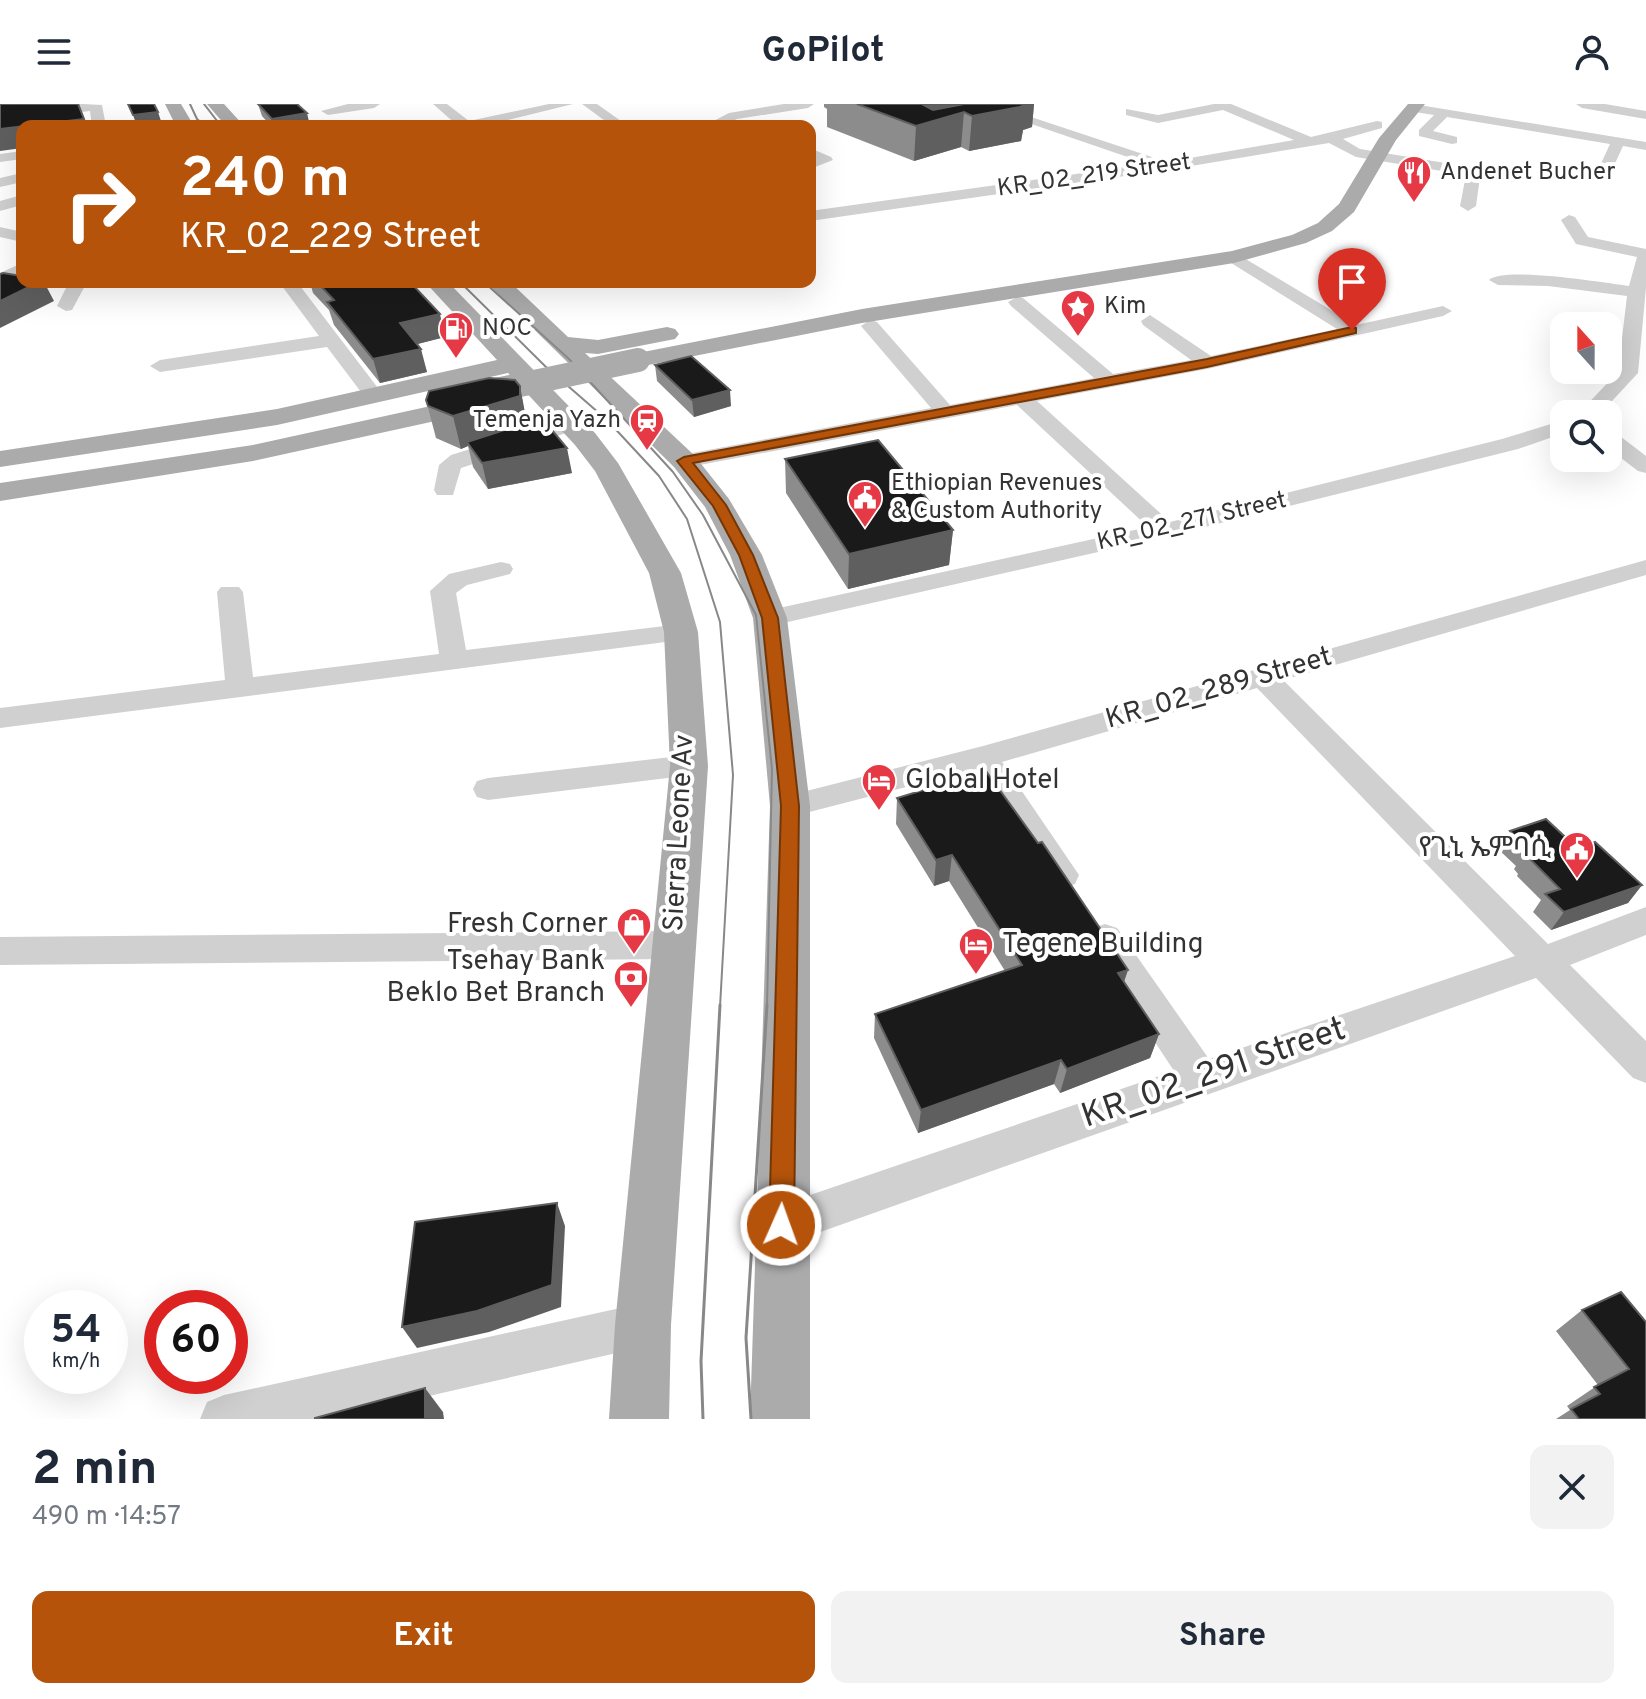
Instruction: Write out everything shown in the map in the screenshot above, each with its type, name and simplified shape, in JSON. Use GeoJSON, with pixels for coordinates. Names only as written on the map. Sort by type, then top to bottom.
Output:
{"type":"FeatureCollection","features":[{"type":"Feature","properties":{"kind":"main road"},"geometry":{"type":"LineString","coordinates":[[215,104],[230,120]]}},
{"type":"Feature","properties":{"kind":"main road"},"geometry":{"type":"LineString","coordinates":[[0,467],[238,431],[468,390],[629,356],[1176,261],[1234,257],[1299,239],[1325,227],[1347,208],[1377,125],[1409,105]]}},
{"type":"Feature","properties":{"kind":"main road"},"geometry":{"type":"LineString","coordinates":[[560,343],[598,347],[808,304],[1113,257],[1176,261],[1279,232],[1302,221],[1367,154],[1388,138],[1409,105]]}},
{"type":"Feature","properties":{"kind":"main road"},"geometry":{"type":"LineString","coordinates":[[622,399],[652,379],[678,368],[762,346],[1129,283],[1164,273],[1176,261]]}},
{"type":"Feature","properties":{"kind":"main road","name":"Sierra Leone Av"},"geometry":{"type":"LineString","coordinates":[[442,288],[561,414],[608,469],[665,573],[681,632],[689,766],[643,1325],[639,1419]]}},
{"type":"Feature","properties":{"kind":"main road"},"geometry":{"type":"LineString","coordinates":[[503,288],[684,461],[719,505],[746,555],[770,618],[790,806],[780,1419]]}},
{"type":"Feature","properties":{"kind":"main road"},"geometry":{"type":"LineString","coordinates":[[0,459],[277,417],[514,364]]}},
{"type":"Feature","properties":{"kind":"main road"},"geometry":{"type":"LineString","coordinates":[[0,484],[252,444],[468,390]]}},
{"type":"Feature","properties":{"kind":"main road"},"geometry":{"type":"LineString","coordinates":[[0,492],[253,453],[496,399],[561,414]]}},
{"type":"Feature","properties":{"kind":"street"},"geometry":{"type":"LineString","coordinates":[[328,111],[374,104]]}},
{"type":"Feature","properties":{"kind":"street"},"geometry":{"type":"LineString","coordinates":[[439,104],[459,120]]}},
{"type":"Feature","properties":{"kind":"street"},"geometry":{"type":"LineString","coordinates":[[494,120],[567,104]]}},
{"type":"Feature","properties":{"kind":"street"},"geometry":{"type":"LineString","coordinates":[[588,104],[612,120]]}},
{"type":"Feature","properties":{"kind":"street"},"geometry":{"type":"LineString","coordinates":[[725,120],[808,104]]}},
{"type":"Feature","properties":{"kind":"street"},"geometry":{"type":"LineString","coordinates":[[979,104],[1167,166]]}},
{"type":"Feature","properties":{"kind":"street"},"geometry":{"type":"LineString","coordinates":[[1582,104],[1646,115]]}},
{"type":"Feature","properties":{"kind":"street"},"geometry":{"type":"LineString","coordinates":[[1131,112],[1158,119],[1222,105],[1308,141]]}},
{"type":"Feature","properties":{"kind":"street"},"geometry":{"type":"LineString","coordinates":[[1409,105],[1646,146]]}},
{"type":"Feature","properties":{"kind":"street"},"geometry":{"type":"LineString","coordinates":[[3,112],[90,107],[97,108],[98,120]]}},
{"type":"Feature","properties":{"kind":"street"},"geometry":{"type":"LineString","coordinates":[[1444,113],[1424,133],[1452,140]]}},
{"type":"Feature","properties":{"kind":"street","name":"KR_02_219 Street"},"geometry":{"type":"LineString","coordinates":[[816,215],[1167,166],[1331,138],[1377,125]]}},
{"type":"Feature","properties":{"kind":"street"},"geometry":{"type":"LineString","coordinates":[[1331,138],[1367,154],[1512,178]]}},
{"type":"Feature","properties":{"kind":"street"},"geometry":{"type":"LineString","coordinates":[[1605,170],[1618,142]]}},
{"type":"Feature","properties":{"kind":"street"},"geometry":{"type":"LineString","coordinates":[[816,155],[826,160],[816,163]]}},
{"type":"Feature","properties":{"kind":"street"},"geometry":{"type":"LineString","coordinates":[[1468,206],[1474,172]]}},
{"type":"Feature","properties":{"kind":"street"},"geometry":{"type":"LineString","coordinates":[[1569,220],[1582,241],[1646,254],[1636,292],[1637,375],[1606,400]]}},
{"type":"Feature","properties":{"kind":"street"},"geometry":{"type":"LineString","coordinates":[[1234,257],[1352,330]]}},
{"type":"Feature","properties":{"kind":"street"},"geometry":{"type":"LineString","coordinates":[[1498,280],[1548,281],[1636,292]]}},
{"type":"Feature","properties":{"kind":"street"},"geometry":{"type":"LineString","coordinates":[[66,306],[75,288]]}},
{"type":"Feature","properties":{"kind":"street"},"geometry":{"type":"LineString","coordinates":[[293,288],[374,396]]}},
{"type":"Feature","properties":{"kind":"street"},"geometry":{"type":"LineString","coordinates":[[1017,302],[1109,381]]}},
{"type":"Feature","properties":{"kind":"street"},"geometry":{"type":"LineString","coordinates":[[684,461],[1207,363],[1443,311]]}},
{"type":"Feature","properties":{"kind":"street"},"geometry":{"type":"LineString","coordinates":[[1150,321],[1207,363]]}},
{"type":"Feature","properties":{"kind":"street"},"geometry":{"type":"LineString","coordinates":[[870,326],[945,412]]}},
{"type":"Feature","properties":{"kind":"street"},"geometry":{"type":"LineString","coordinates":[[160,366],[334,340]]}},
{"type":"Feature","properties":{"kind":"street"},"geometry":{"type":"LineString","coordinates":[[1022,398],[1165,530]]}},
{"type":"Feature","properties":{"kind":"street"},"geometry":{"type":"LineString","coordinates":[[445,490],[450,465],[561,414]]}},
{"type":"Feature","properties":{"kind":"street","name":"KR_02_271 Street"},"geometry":{"type":"LineString","coordinates":[[770,618],[1165,530],[1510,444],[1550,431]]}},
{"type":"Feature","properties":{"kind":"street"},"geometry":{"type":"LineString","coordinates":[[1622,448],[1646,466]]}},
{"type":"Feature","properties":{"kind":"street","name":"KR_02_289 Street"},"geometry":{"type":"LineString","coordinates":[[790,806],[983,757],[1646,567]]}},
{"type":"Feature","properties":{"kind":"street"},"geometry":{"type":"LineString","coordinates":[[454,660],[443,591],[458,579],[501,569]]}},
{"type":"Feature","properties":{"kind":"street"},"geometry":{"type":"LineString","coordinates":[[230,592],[240,688]]}},
{"type":"Feature","properties":{"kind":"street"},"geometry":{"type":"LineString","coordinates":[[0,718],[681,632]]}},
{"type":"Feature","properties":{"kind":"street"},"geometry":{"type":"LineString","coordinates":[[1262,676],[1646,1066]]}},
{"type":"Feature","properties":{"kind":"street"},"geometry":{"type":"LineString","coordinates":[[983,757],[1201,1079]]}},
{"type":"Feature","properties":{"kind":"street"},"geometry":{"type":"LineString","coordinates":[[488,789],[689,766]]}},
{"type":"Feature","properties":{"kind":"street","name":"KR_02_291 Street"},"geometry":{"type":"LineString","coordinates":[[781,1225],[1543,961],[1646,921]]}},
{"type":"Feature","properties":{"kind":"street"},"geometry":{"type":"LineString","coordinates":[[0,951],[674,945]]}},
{"type":"Feature","properties":{"kind":"street"},"geometry":{"type":"LineString","coordinates":[[224,1419],[643,1325]]}},
{"type":"Feature","properties":{"kind":"building"},"geometry":{"type":"Polygon","coordinates":[[[0,104],[78,104],[84,119],[16,120],[16,127],[0,129],[0,104]]]}},
{"type":"Feature","properties":{"kind":"building"},"geometry":{"type":"Polygon","coordinates":[[[128,104],[154,104],[158,112],[133,115],[128,104]]]}},
{"type":"Feature","properties":{"kind":"building"},"geometry":{"type":"Polygon","coordinates":[[[258,104],[297,104],[307,113],[272,119],[258,104]]]}},
{"type":"Feature","properties":{"kind":"building"},"geometry":{"type":"Polygon","coordinates":[[[857,104],[922,104],[933,110],[964,104],[1025,106],[972,116],[964,112],[916,126],[857,104]]]}},
{"type":"Feature","properties":{"kind":"building"},"geometry":{"type":"Polygon","coordinates":[[[0,274],[16,275],[16,288],[27,288],[0,301],[0,274]]]}},
{"type":"Feature","properties":{"kind":"building"},"geometry":{"type":"Polygon","coordinates":[[[323,288],[416,288],[440,314],[400,323],[421,349],[373,359],[327,302],[334,300],[323,288]]]}},
{"type":"Feature","properties":{"kind":"building"},"geometry":{"type":"Polygon","coordinates":[[[691,356],[730,390],[692,400],[655,365],[691,356]]]}},
{"type":"Feature","properties":{"kind":"building"},"geometry":{"type":"Polygon","coordinates":[[[489,378],[515,380],[520,386],[520,396],[453,416],[428,406],[429,391],[489,378]]]}},
{"type":"Feature","properties":{"kind":"building"},"geometry":{"type":"Polygon","coordinates":[[[542,418],[567,448],[482,463],[467,442],[542,418]]]}},
{"type":"Feature","properties":{"kind":"building"},"geometry":{"type":"Polygon","coordinates":[[[878,440],[953,530],[849,554],[785,459],[878,440]]]}},
{"type":"Feature","properties":{"kind":"building"},"geometry":{"type":"Polygon","coordinates":[[[986,771],[1038,843],[1042,842],[1128,970],[1118,973],[1159,1034],[1067,1069],[1061,1060],[921,1110],[875,1014],[1022,965],[952,855],[936,860],[897,798],[986,771]]]}},
{"type":"Feature","properties":{"kind":"building"},"geometry":{"type":"Polygon","coordinates":[[[1546,819],[1577,848],[1595,842],[1642,885],[1564,912],[1545,894],[1560,889],[1529,858],[1532,857],[1526,851],[1529,850],[1510,831],[1546,819]]]}},
{"type":"Feature","properties":{"kind":"building"},"geometry":{"type":"Polygon","coordinates":[[[557,1203],[552,1285],[477,1311],[402,1327],[415,1222],[557,1203]]]}},
{"type":"Feature","properties":{"kind":"building"},"geometry":{"type":"Polygon","coordinates":[[[1621,1292],[1646,1322],[1646,1419],[1579,1419],[1571,1409],[1600,1394],[1594,1387],[1629,1369],[1582,1310],[1621,1292]]]}},
{"type":"Feature","properties":{"kind":"building"},"geometry":{"type":"Polygon","coordinates":[[[425,1388],[425,1419],[315,1419],[315,1418],[425,1388]]]}},
{"type":"Feature","properties":{"kind":"tram line"},"geometry":{"type":"LineString","coordinates":[[190,104],[198,120]]}},
{"type":"Feature","properties":{"kind":"tram line"},"geometry":{"type":"LineString","coordinates":[[204,104],[216,120]]}},
{"type":"Feature","properties":{"kind":"tram line"},"geometry":{"type":"LineString","coordinates":[[466,288],[545,366],[607,420],[659,476],[687,519],[720,622],[733,775],[720,1007]]}},
{"type":"Feature","properties":{"kind":"tram line"},"geometry":{"type":"LineString","coordinates":[[491,288],[569,359],[673,472],[703,515],[756,615],[772,769],[767,1007]]}},
{"type":"Feature","properties":{"kind":"tram line"},"geometry":{"type":"LineString","coordinates":[[703,1419],[701,1361],[720,1005]]}},
{"type":"Feature","properties":{"kind":"tram line"},"geometry":{"type":"LineString","coordinates":[[751,1419],[746,1338],[767,1005]]}},
{"type":"Feature","properties":{"kind":"place","name":"Andenet Bucher"},"geometry":{"type":"Point","coordinates":[1414,204]}},
{"type":"Feature","properties":{"kind":"place","name":"Kim"},"geometry":{"type":"Point","coordinates":[1078,338]}},
{"type":"Feature","properties":{"kind":"place","name":"NOC"},"geometry":{"type":"Point","coordinates":[456,360]}},
{"type":"Feature","properties":{"kind":"place","name":"Temenja Yazh"},"geometry":{"type":"Point","coordinates":[647,452]}},
{"type":"Feature","properties":{"kind":"place","name":"Ethiopian Revenues & Custom Authority"},"geometry":{"type":"Point","coordinates":[865,529]}},
{"type":"Feature","properties":{"kind":"place","name":"Global Hotel"},"geometry":{"type":"Point","coordinates":[879,812]}},
{"type":"Feature","properties":{"kind":"place","name":"የጊኒ ኤምባሲ"},"geometry":{"type":"Point","coordinates":[1577,880]}},
{"type":"Feature","properties":{"kind":"place","name":"Fresh Corner"},"geometry":{"type":"Point","coordinates":[634,956]}},
{"type":"Feature","properties":{"kind":"place","name":"Tegene Building"},"geometry":{"type":"Point","coordinates":[976,976]}},
{"type":"Feature","properties":{"kind":"place","name":"Tsehay Bank Beklo Bet Branch"},"geometry":{"type":"Point","coordinates":[631,1009]}},
{"type":"Feature","properties":{"kind":"route"},"geometry":{"type":"LineString","coordinates":[[781,1225],[790,806],[770,618],[746,555],[719,505],[684,461],[1207,363],[1352,330]]}}]}
